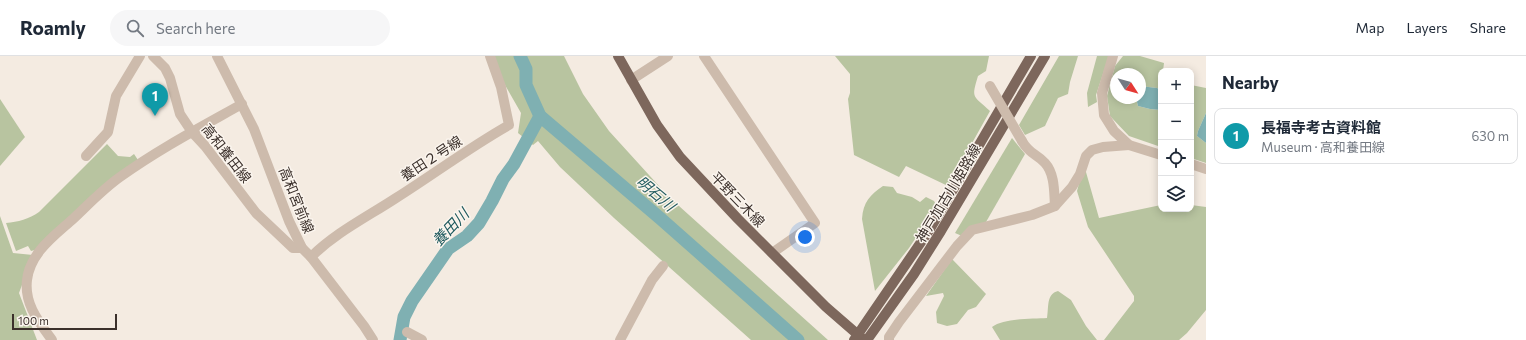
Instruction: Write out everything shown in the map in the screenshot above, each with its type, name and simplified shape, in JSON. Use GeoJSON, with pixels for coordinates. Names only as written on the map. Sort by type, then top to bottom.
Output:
{"type":"FeatureCollection","features":[{"type":"Feature","properties":{"kind":"main road","name":"平野三木線"},"geometry":{"type":"LineString","coordinates":[[618,56],[657,125],[680,157],[772,253],[826,307],[861,339]]}},
{"type":"Feature","properties":{"kind":"main road","name":"神戸加古川姫路線"},"geometry":{"type":"LineString","coordinates":[[861,339],[930,229],[1031,56]]}},
{"type":"Feature","properties":{"kind":"main road","name":"神戸加古川姫路線"},"geometry":{"type":"LineString","coordinates":[[861,339],[914,274],[946,225],[1045,56]]}},
{"type":"Feature","properties":{"kind":"street"},"geometry":{"type":"LineString","coordinates":[[86,156],[108,132],[116,96],[140,56]]}},
{"type":"Feature","properties":{"kind":"street","name":"高和養田線"},"geometry":{"type":"LineString","coordinates":[[154,56],[165,68],[170,78],[180,114],[192,132],[205,146],[256,213],[293,248],[302,248]]}},
{"type":"Feature","properties":{"kind":"street","name":"高和宮前線"},"geometry":{"type":"LineString","coordinates":[[217,56],[254,129],[289,221],[302,248],[311,257],[373,340]]}},
{"type":"Feature","properties":{"kind":"street","name":"養田２号線"},"geometry":{"type":"LineString","coordinates":[[311,257],[322,246],[375,210],[395,199],[509,125],[501,87],[490,56]]}},
{"type":"Feature","properties":{"kind":"street"},"geometry":{"type":"LineString","coordinates":[[631,80],[668,56]]}},
{"type":"Feature","properties":{"kind":"street"},"geometry":{"type":"LineString","coordinates":[[704,56],[815,224],[772,253]]}},
{"type":"Feature","properties":{"kind":"street"},"geometry":{"type":"LineString","coordinates":[[1113,56],[1102,93],[1104,115],[1114,131],[1130,145]]}},
{"type":"Feature","properties":{"kind":"street"},"geometry":{"type":"LineString","coordinates":[[990,86],[1026,149],[1045,163],[1052,178],[1055,206]]}},
{"type":"Feature","properties":{"kind":"street"},"geometry":{"type":"LineString","coordinates":[[52,340],[32,311],[27,296],[29,270],[37,254],[50,239],[119,177],[186,135],[242,104]]}},
{"type":"Feature","properties":{"kind":"street"},"geometry":{"type":"LineString","coordinates":[[889,340],[889,337],[899,322],[957,246],[972,230],[1032,215],[1055,206],[1072,187],[1080,174],[1086,156],[1092,150],[1103,147],[1130,145],[1158,153]]}},
{"type":"Feature","properties":{"kind":"street"},"geometry":{"type":"LineString","coordinates":[[1194,165],[1206,169]]}},
{"type":"Feature","properties":{"kind":"street"},"geometry":{"type":"LineString","coordinates":[[620,340],[652,280],[662,266]]}},
{"type":"Feature","properties":{"kind":"street"},"geometry":{"type":"LineString","coordinates":[[407,332],[422,340]]}},
{"type":"Feature","properties":{"kind":"green space"},"geometry":{"type":"Polygon","coordinates":[[[493,56],[564,56],[583,94],[609,131],[669,197],[828,340],[751,340],[614,218],[560,167],[538,141],[533,145],[518,133],[521,113],[497,71],[493,56]]]}},
{"type":"Feature","properties":{"kind":"green space"},"geometry":{"type":"Polygon","coordinates":[[[835,56],[989,56],[986,71],[978,76],[974,93],[977,99],[990,111],[948,186],[906,166],[899,177],[854,155],[848,99],[850,93],[850,74],[835,56]]]}},
{"type":"Feature","properties":{"kind":"green space"},"geometry":{"type":"Polygon","coordinates":[[[1059,56],[1078,56],[1068,94],[1058,98],[1045,126],[1025,135],[1019,125],[1059,56]]]}},
{"type":"Feature","properties":{"kind":"green space"},"geometry":{"type":"Polygon","coordinates":[[[1097,56],[1109,56],[1096,95],[1097,102],[1088,107],[1087,93],[1097,56]]]}},
{"type":"Feature","properties":{"kind":"green space"},"geometry":{"type":"Polygon","coordinates":[[[1123,56],[1140,56],[1164,63],[1163,68],[1158,68],[1158,88],[1146,87],[1146,68],[1114,68],[1123,56]]]}},
{"type":"Feature","properties":{"kind":"green space"},"geometry":{"type":"Polygon","coordinates":[[[1110,85],[1110,104],[1138,104],[1138,106],[1158,110],[1158,146],[1129,136],[1110,116],[1107,96],[1110,85]]]}},
{"type":"Feature","properties":{"kind":"green space"},"geometry":{"type":"Polygon","coordinates":[[[1194,86],[1206,88],[1206,113],[1197,136],[1206,143],[1206,163],[1194,159],[1194,86]]]}},
{"type":"Feature","properties":{"kind":"green space"},"geometry":{"type":"Polygon","coordinates":[[[0,99],[25,137],[0,166],[0,99]]]}},
{"type":"Feature","properties":{"kind":"green space"},"geometry":{"type":"Polygon","coordinates":[[[1012,138],[1025,154],[986,222],[962,236],[955,233],[1012,138]]]}},
{"type":"Feature","properties":{"kind":"green space"},"geometry":{"type":"Polygon","coordinates":[[[107,144],[118,156],[130,157],[134,154],[138,160],[35,250],[31,251],[28,246],[16,251],[6,223],[23,220],[39,212],[107,144]]]}},
{"type":"Feature","properties":{"kind":"green space"},"geometry":{"type":"Polygon","coordinates":[[[1084,165],[1099,218],[1158,206],[1158,212],[1194,212],[1194,205],[1206,207],[1206,310],[1187,333],[1179,340],[1104,340],[1134,301],[1134,296],[1088,227],[1077,191],[1084,165]]]}},
{"type":"Feature","properties":{"kind":"green space"},"geometry":{"type":"Polygon","coordinates":[[[883,186],[893,187],[897,193],[912,197],[920,202],[926,197],[934,201],[937,206],[909,248],[875,291],[862,219],[866,203],[874,193],[883,186]]]}},
{"type":"Feature","properties":{"kind":"green space"},"geometry":{"type":"Polygon","coordinates":[[[0,216],[13,253],[33,255],[19,293],[37,340],[0,340],[0,216]]]}},
{"type":"Feature","properties":{"kind":"green space"},"geometry":{"type":"Polygon","coordinates":[[[952,259],[986,294],[976,307],[968,310],[957,324],[947,326],[937,323],[936,312],[944,296],[943,293],[926,296],[952,259]]]}},
{"type":"Feature","properties":{"kind":"green space"},"geometry":{"type":"Polygon","coordinates":[[[1058,291],[1071,300],[1086,326],[1097,340],[1000,340],[992,327],[1011,320],[1047,318],[1050,298],[1058,291]]]}},
{"type":"Feature","properties":{"kind":"water"},"geometry":{"type":"Polygon","coordinates":[[[1146,87],[1158,88],[1158,110],[1138,106],[1138,104],[1146,104],[1146,87]]]}},
{"type":"Feature","properties":{"kind":"water"},"geometry":{"type":"Polygon","coordinates":[[[1206,113],[1206,143],[1197,136],[1206,113]]]}},
{"type":"Feature","properties":{"kind":"waterway","name":"明石川"},"geometry":{"type":"LineString","coordinates":[[520,56],[526,69],[526,85],[540,116],[661,219],[798,340]]}},
{"type":"Feature","properties":{"kind":"waterway","name":"養田川"},"geometry":{"type":"LineString","coordinates":[[400,340],[404,317],[412,301],[448,249],[467,236],[479,223],[540,116]]}},
{"type":"Feature","properties":{"kind":"place","name":"長福寺考古資料館"},"geometry":{"type":"Point","coordinates":[155,116]}}]}
